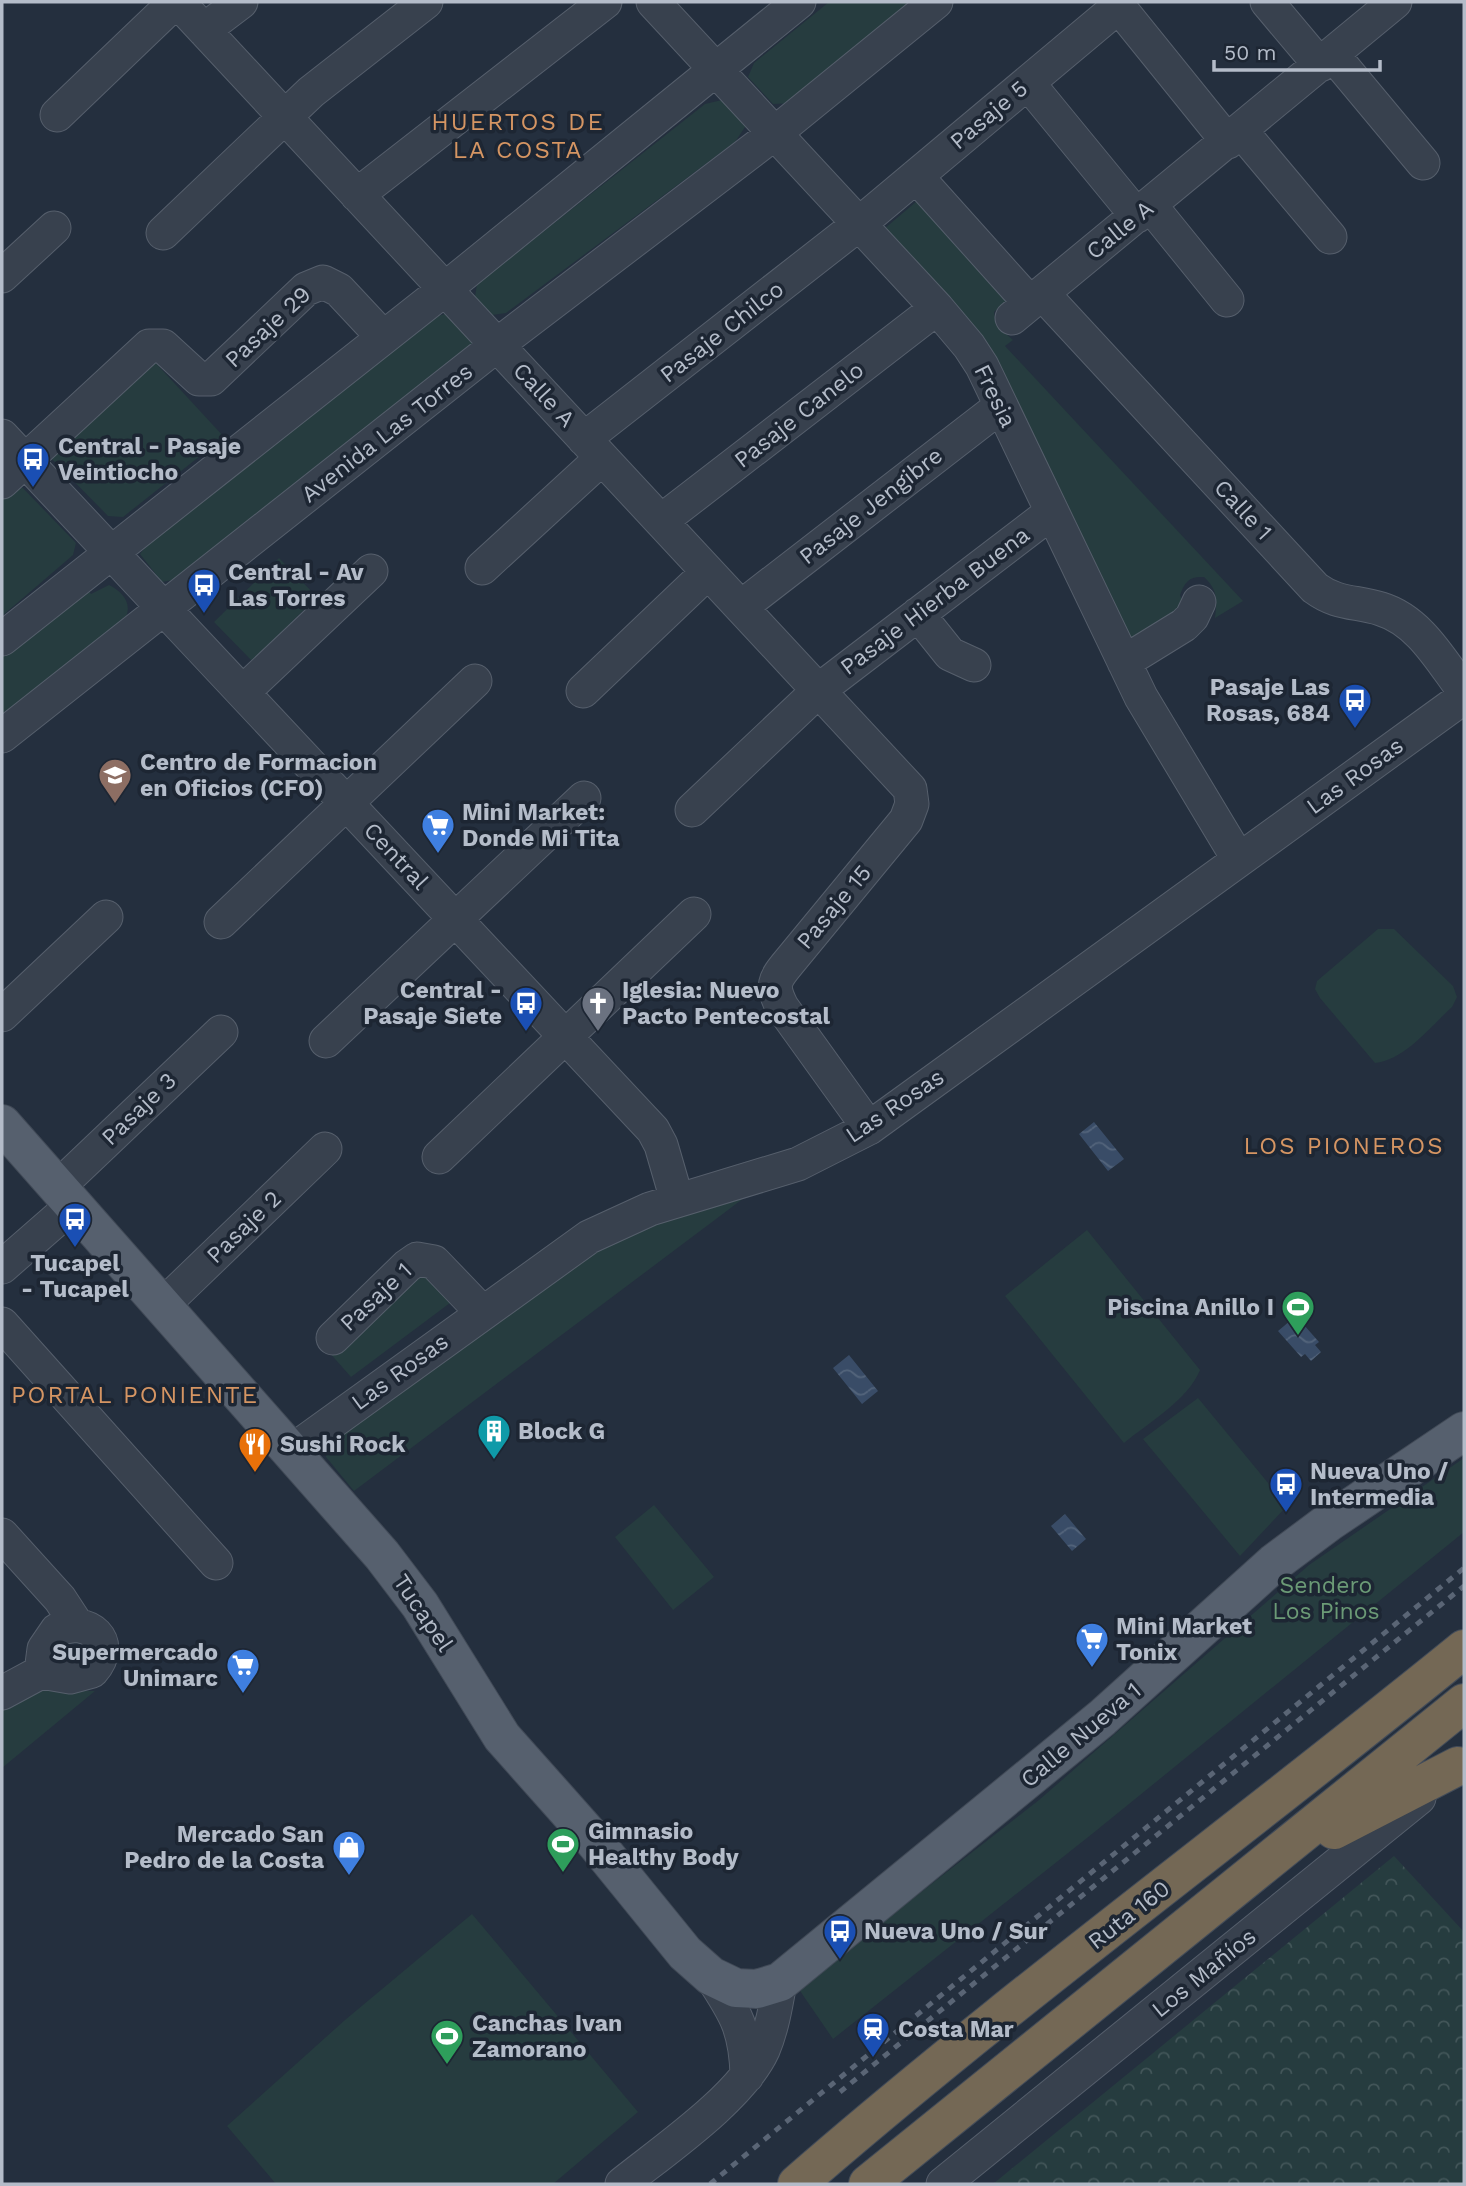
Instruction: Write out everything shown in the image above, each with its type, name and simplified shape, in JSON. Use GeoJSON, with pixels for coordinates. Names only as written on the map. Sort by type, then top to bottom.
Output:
{"type":"FeatureCollection","features":[{"type":"Feature","properties":{"kind":"highway","name":"Ruta 160"},"geometry":{"type":"LineString","coordinates":[[797,2184],[1100,1936],[1292,1788],[1464,1649]]}},
{"type":"Feature","properties":{"kind":"highway","name":"Ruta 160"},"geometry":{"type":"LineString","coordinates":[[868,2184],[1464,1703]]}},
{"type":"Feature","properties":{"kind":"highway"},"geometry":{"type":"LineString","coordinates":[[1260,1869],[1461,1763]]}},
{"type":"Feature","properties":{"kind":"highway"},"geometry":{"type":"LineString","coordinates":[[859,2184],[856,2157],[867,2125]]}},
{"type":"Feature","properties":{"kind":"main road","name":"Tucapel"},"geometry":{"type":"LineString","coordinates":[[2,1124],[382,1555],[420,1605],[476,1698],[510,1748],[590,1836],[685,1953],[711,1976],[736,1988],[757,1989],[780,1982]]}},
{"type":"Feature","properties":{"kind":"main road","name":"Calle Nueva 1"},"geometry":{"type":"LineString","coordinates":[[780,1982],[1093,1726],[1282,1556],[1464,1432]]}},
{"type":"Feature","properties":{"kind":"street","name":"Calle A"},"geometry":{"type":"LineString","coordinates":[[177,2],[910,789]]}},
{"type":"Feature","properties":{"kind":"street"},"geometry":{"type":"LineString","coordinates":[[58,115],[177,2]]}},
{"type":"Feature","properties":{"kind":"street"},"geometry":{"type":"LineString","coordinates":[[204,30],[241,2]]}},
{"type":"Feature","properties":{"kind":"street"},"geometry":{"type":"LineString","coordinates":[[163,233],[284,116],[341,66],[426,2]]}},
{"type":"Feature","properties":{"kind":"street"},"geometry":{"type":"LineString","coordinates":[[357,195],[605,2]]}},
{"type":"Feature","properties":{"kind":"street","name":"Fresia"},"geometry":{"type":"LineString","coordinates":[[653,2],[937,308],[969,346],[1001,405],[1124,662],[1163,737],[1239,860]]}},
{"type":"Feature","properties":{"kind":"street"},"geometry":{"type":"LineString","coordinates":[[2,639],[444,289],[799,2]]}},
{"type":"Feature","properties":{"kind":"street","name":"Avenida Las Torres"},"geometry":{"type":"LineString","coordinates":[[2,736],[497,345],[775,133],[936,2]]}},
{"type":"Feature","properties":{"kind":"street"},"geometry":{"type":"LineString","coordinates":[[1266,2],[1327,60],[1423,163]]}},
{"type":"Feature","properties":{"kind":"street","name":"Calle A"},"geometry":{"type":"LineString","coordinates":[[1028,304],[1395,2]]}},
{"type":"Feature","properties":{"kind":"street"},"geometry":{"type":"LineString","coordinates":[[1117,4],[1330,237]]}},
{"type":"Feature","properties":{"kind":"street","name":"Pasaje 5"},"geometry":{"type":"LineString","coordinates":[[859,224],[1028,83],[1117,4]]}},
{"type":"Feature","properties":{"kind":"street"},"geometry":{"type":"LineString","coordinates":[[1028,83],[1227,300]]}},
{"type":"Feature","properties":{"kind":"street"},"geometry":{"type":"LineString","coordinates":[[916,176],[1028,304]]}},
{"type":"Feature","properties":{"kind":"street","name":"Pasaje Chilco"},"geometry":{"type":"LineString","coordinates":[[482,568],[593,448],[859,224]]}},
{"type":"Feature","properties":{"kind":"street"},"geometry":{"type":"LineString","coordinates":[[2,276],[54,228]]}},
{"type":"Feature","properties":{"kind":"street","name":"Pasaje 29"},"geometry":{"type":"LineString","coordinates":[[13,471],[149,345],[163,346],[199,379],[211,379],[306,289],[317,283],[328,283],[339,290],[383,337]]}},
{"type":"Feature","properties":{"kind":"street","name":"Calle 1"},"geometry":{"type":"LineString","coordinates":[[1028,304],[1315,588],[1334,600],[1380,608],[1406,621],[1425,640],[1464,691]]}},
{"type":"Feature","properties":{"kind":"street","name":"Pasaje Canelo"},"geometry":{"type":"LineString","coordinates":[[661,521],[937,308]]}},
{"type":"Feature","properties":{"kind":"street","name":"Pasaje Jengibre"},"geometry":{"type":"LineString","coordinates":[[741,607],[1001,405]]}},
{"type":"Feature","properties":{"kind":"street","name":"Central"},"geometry":{"type":"LineString","coordinates":[[2,436],[13,471],[110,552],[653,1130],[661,1145],[677,1200]]}},
{"type":"Feature","properties":{"kind":"street","name":"Pasaje Hierba Buena"},"geometry":{"type":"LineString","coordinates":[[691,810],[818,691],[1052,512]]}},
{"type":"Feature","properties":{"kind":"street"},"geometry":{"type":"LineString","coordinates":[[243,692],[371,571]]}},
{"type":"Feature","properties":{"kind":"street"},"geometry":{"type":"LineString","coordinates":[[583,691],[708,572]]}},
{"type":"Feature","properties":{"kind":"street"},"geometry":{"type":"LineString","coordinates":[[1124,662],[1184,625],[1192,617],[1199,602]]}},
{"type":"Feature","properties":{"kind":"street"},"geometry":{"type":"LineString","coordinates":[[918,614],[950,654],[974,665]]}},
{"type":"Feature","properties":{"kind":"street"},"geometry":{"type":"LineString","coordinates":[[221,922],[475,681]]}},
{"type":"Feature","properties":{"kind":"street","name":"Las Rosas"},"geometry":{"type":"LineString","coordinates":[[292,1451],[589,1237],[632,1216],[677,1200],[798,1164],[869,1128],[1464,697]]}},
{"type":"Feature","properties":{"kind":"street","name":"Pasaje 15"},"geometry":{"type":"LineString","coordinates":[[869,1128],[782,1007],[775,993],[775,984],[778,975],[906,820],[912,804],[913,795],[910,789]]}},
{"type":"Feature","properties":{"kind":"street"},"geometry":{"type":"LineString","coordinates":[[326,1041],[584,798]]}},
{"type":"Feature","properties":{"kind":"street"},"geometry":{"type":"LineString","coordinates":[[439,1157],[694,914]]}},
{"type":"Feature","properties":{"kind":"street"},"geometry":{"type":"LineString","coordinates":[[2,1015],[106,917]]}},
{"type":"Feature","properties":{"kind":"street","name":"Pasaje 3"},"geometry":{"type":"LineString","coordinates":[[66,1196],[220,1032]]}},
{"type":"Feature","properties":{"kind":"street","name":"Pasaje 2"},"geometry":{"type":"LineString","coordinates":[[163,1305],[325,1149]]}},
{"type":"Feature","properties":{"kind":"street"},"geometry":{"type":"LineString","coordinates":[[2,1267],[66,1196]]}},
{"type":"Feature","properties":{"kind":"street","name":"Pasaje 1"},"geometry":{"type":"LineString","coordinates":[[333,1338],[417,1259],[434,1262],[482,1312]]}},
{"type":"Feature","properties":{"kind":"street"},"geometry":{"type":"LineString","coordinates":[[2,1324],[216,1563]]}},
{"type":"Feature","properties":{"kind":"street"},"geometry":{"type":"LineString","coordinates":[[2,1535],[60,1599],[77,1625]]}},
{"type":"Feature","properties":{"kind":"street"},"geometry":{"type":"LineString","coordinates":[[2,1693],[41,1672],[79,1676],[92,1671],[102,1650],[98,1635],[77,1625],[64,1626],[51,1635],[44,1649],[41,1672]]}},
{"type":"Feature","properties":{"kind":"street","name":"Los Mañíos"},"geometry":{"type":"LineString","coordinates":[[943,2184],[1461,1763]]}},
{"type":"Feature","properties":{"kind":"street"},"geometry":{"type":"LineString","coordinates":[[711,1976],[735,2013],[743,2033],[747,2076]]}},
{"type":"Feature","properties":{"kind":"street"},"geometry":{"type":"LineString","coordinates":[[622,2184],[718,2106],[747,2076],[768,2037],[780,1982]]}},
{"type":"Feature","properties":{"kind":"green space"},"geometry":{"type":"Polygon","coordinates":[[[829,2],[913,2],[794,103],[773,104],[748,77],[754,63],[829,2]]]}},
{"type":"Feature","properties":{"kind":"green space"},"geometry":{"type":"Polygon","coordinates":[[[722,100],[747,124],[735,142],[506,313],[492,315],[475,297],[477,284],[705,104],[722,100]]]}},
{"type":"Feature","properties":{"kind":"green space"},"geometry":{"type":"Polygon","coordinates":[[[917,201],[1012,300],[1002,304],[994,312],[996,325],[1013,340],[1005,346],[1243,601],[1215,618],[1216,601],[1212,586],[1204,577],[1195,577],[1186,583],[1180,595],[1186,610],[1133,642],[989,355],[884,229],[917,201]]]}},
{"type":"Feature","properties":{"kind":"green space"},"geometry":{"type":"Polygon","coordinates":[[[453,312],[478,337],[467,350],[178,579],[162,582],[140,554],[152,539],[434,317],[453,312]]]}},
{"type":"Feature","properties":{"kind":"green space"},"geometry":{"type":"Polygon","coordinates":[[[152,359],[224,437],[123,517],[108,516],[48,455],[152,359]]]}},
{"type":"Feature","properties":{"kind":"green space"},"geometry":{"type":"Polygon","coordinates":[[[19,484],[76,543],[73,555],[2,616],[2,493],[19,484]]]}},
{"type":"Feature","properties":{"kind":"green space"},"geometry":{"type":"Polygon","coordinates":[[[279,558],[317,597],[252,661],[214,622],[279,558]]]}},
{"type":"Feature","properties":{"kind":"green space"},"geometry":{"type":"Polygon","coordinates":[[[109,585],[119,591],[127,603],[125,619],[2,722],[2,656],[87,589],[91,594],[109,585]]]}},
{"type":"Feature","properties":{"kind":"green space"},"geometry":{"type":"Polygon","coordinates":[[[1378,929],[1394,929],[1453,986],[1457,997],[1452,1007],[1407,1049],[1386,1061],[1375,1063],[1315,989],[1317,981],[1378,929]]]}},
{"type":"Feature","properties":{"kind":"green space"},"geometry":{"type":"Polygon","coordinates":[[[748,1195],[354,1491],[326,1457],[326,1446],[589,1253],[649,1220],[748,1195]]]}},
{"type":"Feature","properties":{"kind":"green space"},"geometry":{"type":"Polygon","coordinates":[[[1087,1230],[1200,1370],[1177,1401],[1124,1443],[1005,1296],[1087,1230]]]}},
{"type":"Feature","properties":{"kind":"green space"},"geometry":{"type":"Polygon","coordinates":[[[416,1266],[458,1297],[351,1377],[328,1351],[416,1266]]]}},
{"type":"Feature","properties":{"kind":"green space"},"geometry":{"type":"Polygon","coordinates":[[[1198,1398],[1287,1506],[1240,1556],[1143,1439],[1198,1398]]]}},
{"type":"Feature","properties":{"kind":"green space","name":"Sendero Los Pinos"},"geometry":{"type":"Polygon","coordinates":[[[1464,1458],[1464,1532],[1092,1834],[833,2039],[798,1988],[1039,1800],[1309,1565],[1464,1458]]]}},
{"type":"Feature","properties":{"kind":"green space"},"geometry":{"type":"Polygon","coordinates":[[[654,1505],[714,1577],[673,1610],[615,1537],[654,1505]]]}},
{"type":"Feature","properties":{"kind":"green space"},"geometry":{"type":"Polygon","coordinates":[[[38,1683],[60,1691],[95,1691],[2,1768],[2,1708],[38,1683]]]}},
{"type":"Feature","properties":{"kind":"green space"},"geometry":{"type":"Polygon","coordinates":[[[1394,1856],[1464,1932],[1464,2184],[993,2184],[1394,1856]]]}},
{"type":"Feature","properties":{"kind":"green space","name":"Canchas Ivan Zamorano"},"geometry":{"type":"Polygon","coordinates":[[[472,1914],[638,2112],[553,2184],[276,2184],[227,2126],[345,2020],[472,1914]]]}},
{"type":"Feature","properties":{"kind":"water"},"geometry":{"type":"Polygon","coordinates":[[[1094,1122],[1124,1159],[1108,1171],[1079,1134],[1094,1122]]]}},
{"type":"Feature","properties":{"kind":"water","name":"Piscina Anillo I"},"geometry":{"type":"Polygon","coordinates":[[[1296,1316],[1319,1342],[1315,1345],[1321,1352],[1311,1361],[1305,1354],[1301,1357],[1278,1331],[1296,1316]]]}},
{"type":"Feature","properties":{"kind":"water"},"geometry":{"type":"Polygon","coordinates":[[[849,1355],[878,1391],[862,1404],[833,1368],[849,1355]]]}},
{"type":"Feature","properties":{"kind":"water"},"geometry":{"type":"Polygon","coordinates":[[[1065,1514],[1086,1539],[1072,1551],[1051,1526],[1065,1514]]]}},
{"type":"Feature","properties":{"kind":"railway"},"geometry":{"type":"LineString","coordinates":[[710,2184],[1464,1568]]}},
{"type":"Feature","properties":{"kind":"railway"},"geometry":{"type":"LineString","coordinates":[[840,2092],[1464,1586]]}},
{"type":"Feature","properties":{"kind":"place","name":"Central - Pasaje Veintiocho"},"geometry":{"type":"Point","coordinates":[33,489]}},
{"type":"Feature","properties":{"kind":"place","name":"Central - Av Las Torres"},"geometry":{"type":"Point","coordinates":[204,615]}},
{"type":"Feature","properties":{"kind":"place","name":"Pasaje Las Rosas, 684"},"geometry":{"type":"Point","coordinates":[1355,730]}},
{"type":"Feature","properties":{"kind":"place","name":"Centro de Formacion en Oficios (CFO)"},"geometry":{"type":"Point","coordinates":[115,805]}},
{"type":"Feature","properties":{"kind":"place","name":"Mini Market: Donde Mi Tita"},"geometry":{"type":"Point","coordinates":[438,855]}},
{"type":"Feature","properties":{"kind":"place","name":"Central - Pasaje Siete"},"geometry":{"type":"Point","coordinates":[526,1033]}},
{"type":"Feature","properties":{"kind":"place","name":"Iglesia: Nuevo Pacto Pentecostal"},"geometry":{"type":"Point","coordinates":[598,1033]}},
{"type":"Feature","properties":{"kind":"place","name":"Tucapel - Tucapel"},"geometry":{"type":"Point","coordinates":[75,1249]}},
{"type":"Feature","properties":{"kind":"place","name":"Piscina Anillo I"},"geometry":{"type":"Point","coordinates":[1298,1337]}},
{"type":"Feature","properties":{"kind":"place","name":"Block G"},"geometry":{"type":"Point","coordinates":[494,1461]}},
{"type":"Feature","properties":{"kind":"place","name":"Sushi Rock"},"geometry":{"type":"Point","coordinates":[255,1474]}},
{"type":"Feature","properties":{"kind":"place","name":"Nueva Uno / Intermedia"},"geometry":{"type":"Point","coordinates":[1286,1514]}},
{"type":"Feature","properties":{"kind":"place","name":"Mini Market Tonix"},"geometry":{"type":"Point","coordinates":[1092,1669]}},
{"type":"Feature","properties":{"kind":"place","name":"Supermercado Unimarc"},"geometry":{"type":"Point","coordinates":[243,1695]}},
{"type":"Feature","properties":{"kind":"place","name":"Gimnasio Healthy Body"},"geometry":{"type":"Point","coordinates":[563,1874]}},
{"type":"Feature","properties":{"kind":"place","name":"Mercado San Pedro de la Costa"},"geometry":{"type":"Point","coordinates":[349,1877]}},
{"type":"Feature","properties":{"kind":"place","name":"Nueva Uno / Sur"},"geometry":{"type":"Point","coordinates":[840,1961]}},
{"type":"Feature","properties":{"kind":"place","name":"Costa Mar"},"geometry":{"type":"Point","coordinates":[873,2059]}},
{"type":"Feature","properties":{"kind":"place","name":"Canchas Ivan Zamorano"},"geometry":{"type":"Point","coordinates":[447,2066]}},
{"type":"Feature","properties":{"kind":"district","name":"HUERTOS DE LA COSTA"},"geometry":{"type":"Point","coordinates":[518,136]}},
{"type":"Feature","properties":{"kind":"district","name":"LOS PIONEROS"},"geometry":{"type":"Point","coordinates":[1344,1146]}},
{"type":"Feature","properties":{"kind":"district","name":"PORTAL PONIENTE"},"geometry":{"type":"Point","coordinates":[135,1395]}}]}
